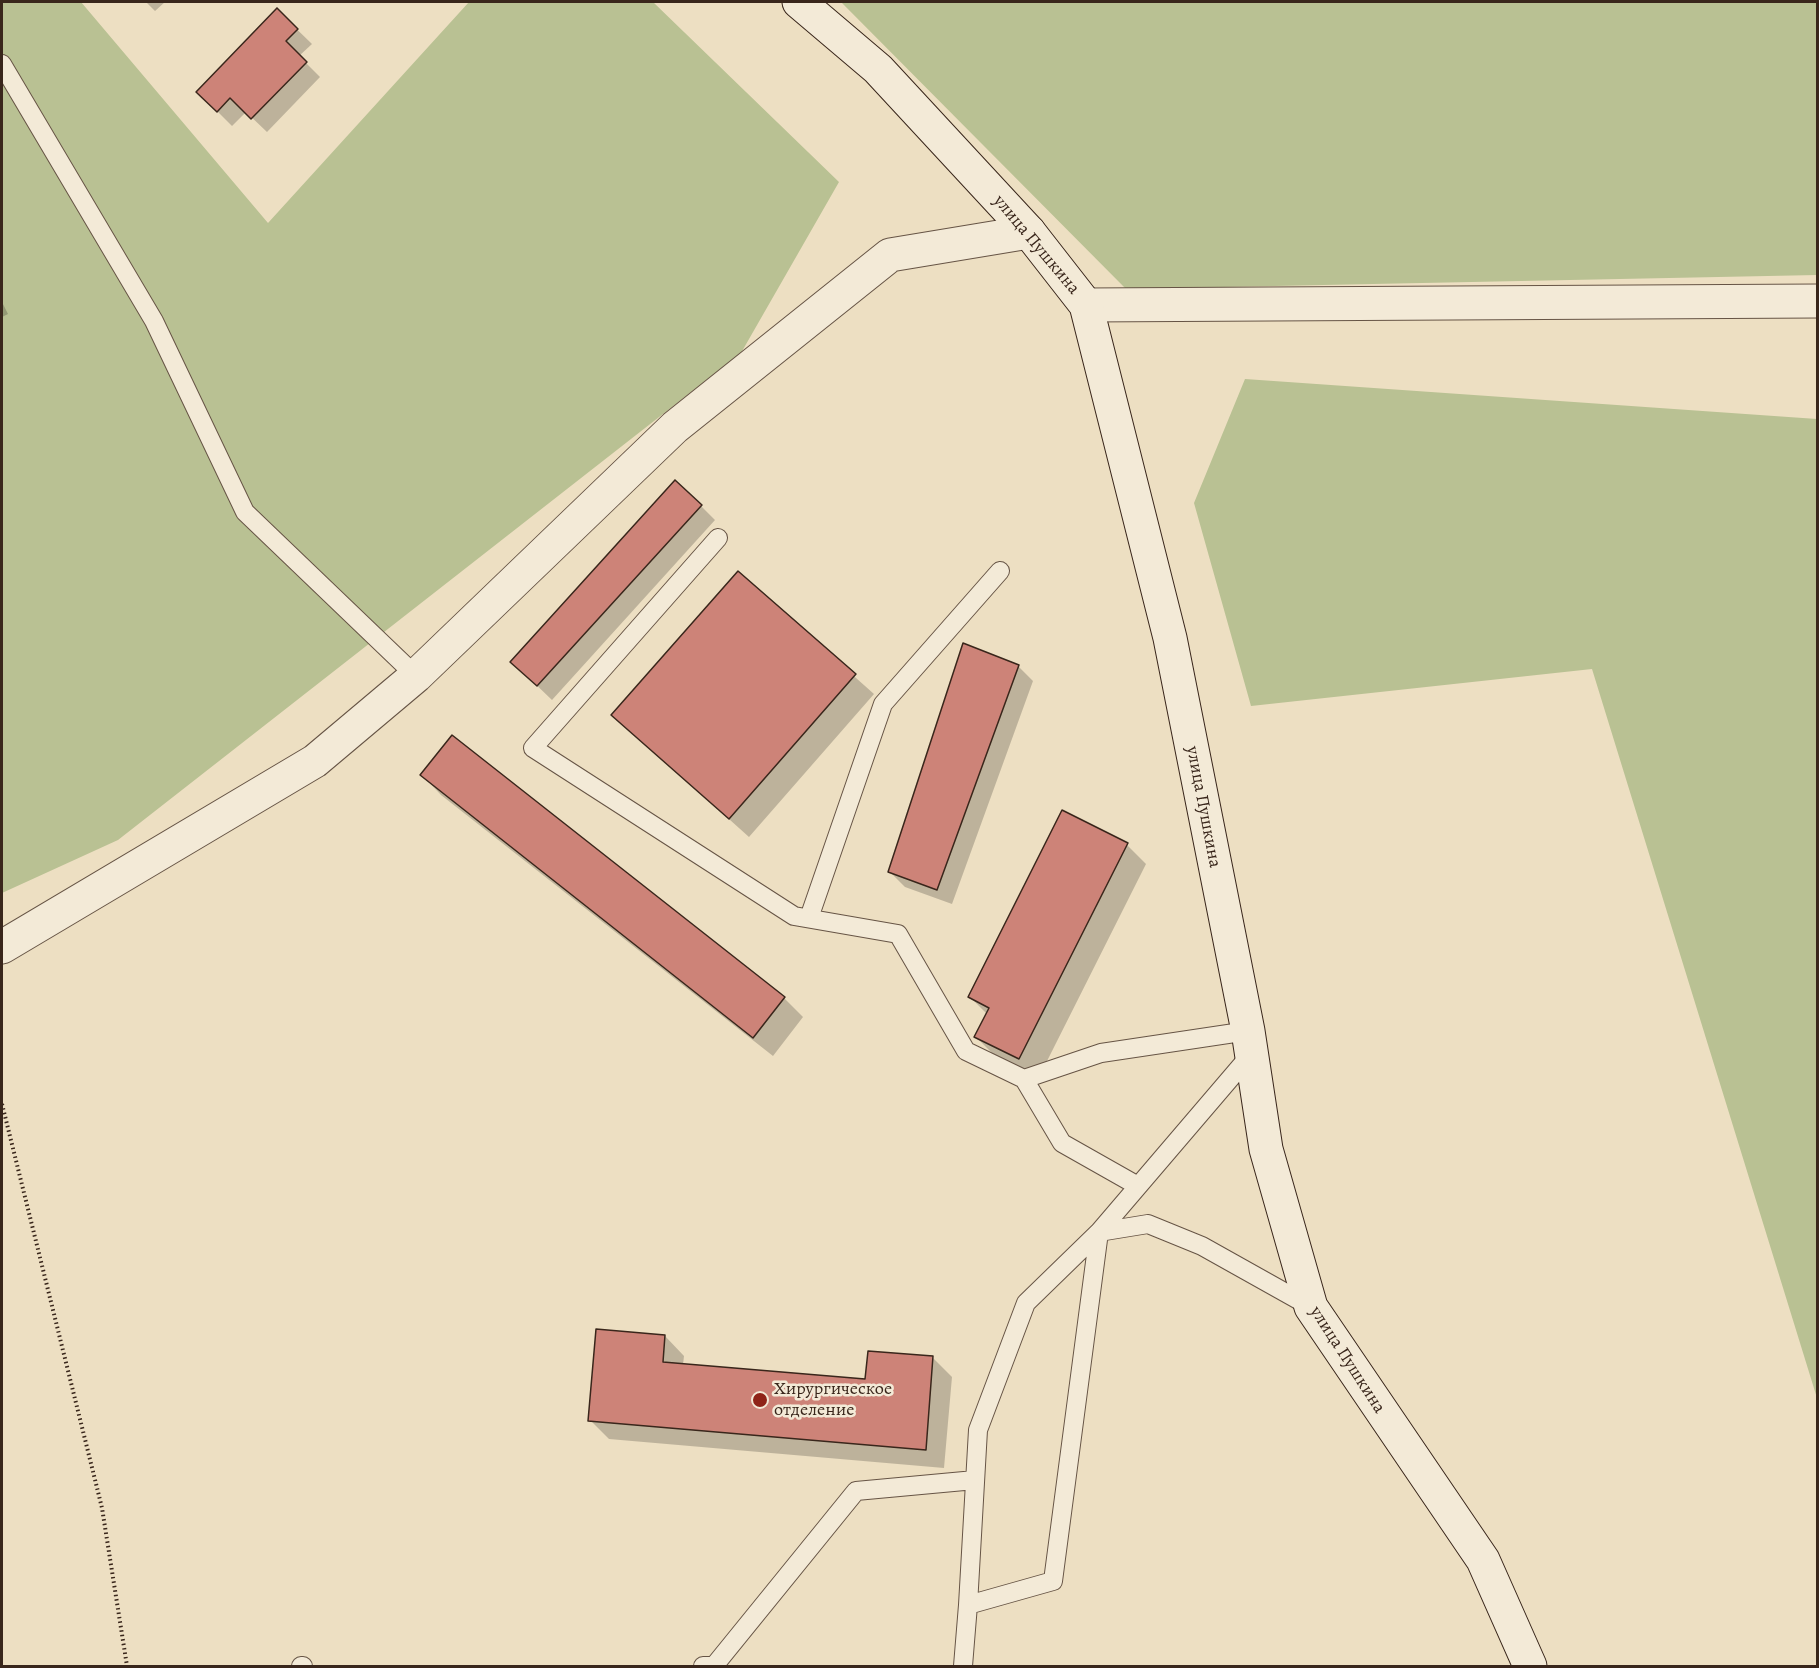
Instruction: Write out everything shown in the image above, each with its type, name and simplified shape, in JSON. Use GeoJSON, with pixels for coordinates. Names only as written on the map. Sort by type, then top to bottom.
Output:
{"type":"FeatureCollection","features":[{"type":"Feature","properties":{"kind":"street","name":"улица Пушкина"},"geometry":{"type":"LineString","coordinates":[[799,2],[878,69],[1029,231],[1086,305],[1170,638],[1250,1042],[1266,1149],[1311,1307],[1483,1560],[1530,1666]]}},
{"type":"Feature","properties":{"kind":"street"},"geometry":{"type":"LineString","coordinates":[[2,947],[315,761],[416,676],[675,428],[890,255],[1029,231]]}},
{"type":"Feature","properties":{"kind":"street"},"geometry":{"type":"LineString","coordinates":[[1086,305],[1818,301]]}},
{"type":"Feature","properties":{"kind":"lane"},"geometry":{"type":"LineString","coordinates":[[2,64],[154,321],[244,512],[416,676]]}},
{"type":"Feature","properties":{"kind":"lane"},"geometry":{"type":"LineString","coordinates":[[718,538],[533,748],[794,916],[898,934],[966,1051],[1024,1079],[1062,1143],[1138,1186]]}},
{"type":"Feature","properties":{"kind":"lane"},"geometry":{"type":"LineString","coordinates":[[809,918],[883,704],[1000,571]]}},
{"type":"Feature","properties":{"kind":"lane"},"geometry":{"type":"LineString","coordinates":[[1024,1079],[1101,1053],[1250,1042]]}},
{"type":"Feature","properties":{"kind":"lane"},"geometry":{"type":"LineString","coordinates":[[963,1666],[978,1430],[1026,1304],[1099,1232],[1138,1186],[1250,1042]]}},
{"type":"Feature","properties":{"kind":"lane"},"geometry":{"type":"LineString","coordinates":[[1099,1232],[1148,1224],[1202,1246],[1311,1307]]}},
{"type":"Feature","properties":{"kind":"lane"},"geometry":{"type":"LineString","coordinates":[[968,1605],[1053,1581],[1099,1232]]}},
{"type":"Feature","properties":{"kind":"lane"},"geometry":{"type":"LineString","coordinates":[[703,1666],[714,1666],[856,1491],[975,1480]]}},
{"type":"Feature","properties":{"kind":"path"},"geometry":{"type":"LineString","coordinates":[[2,1104],[102,1508],[127,1666]]}},
{"type":"Feature","properties":{"kind":"green space"},"geometry":{"type":"Polygon","coordinates":[[[2,2],[81,2],[268,223],[469,2],[653,2],[839,182],[741,353],[118,840],[2,893],[2,2]]]}},
{"type":"Feature","properties":{"kind":"green space"},"geometry":{"type":"Polygon","coordinates":[[[841,2],[1817,2],[1817,275],[1126,289],[841,2]]]}},
{"type":"Feature","properties":{"kind":"green space"},"geometry":{"type":"Polygon","coordinates":[[[1245,379],[1817,419],[1817,1398],[1592,669],[1251,706],[1194,503],[1245,379]]]}},
{"type":"Feature","properties":{"kind":"building"},"geometry":{"type":"Polygon","coordinates":[[[277,8],[298,29],[286,41],[307,62],[251,119],[230,98],[217,112],[196,92],[277,8]]]}},
{"type":"Feature","properties":{"kind":"building"},"geometry":{"type":"Polygon","coordinates":[[[675,480],[702,505],[537,686],[510,662],[675,480]]]}},
{"type":"Feature","properties":{"kind":"building"},"geometry":{"type":"Polygon","coordinates":[[[738,571],[856,674],[729,819],[611,715],[738,571]]]}},
{"type":"Feature","properties":{"kind":"building"},"geometry":{"type":"Polygon","coordinates":[[[963,643],[1019,665],[937,890],[888,872],[963,643]]]}},
{"type":"Feature","properties":{"kind":"building"},"geometry":{"type":"Polygon","coordinates":[[[452,735],[785,997],[753,1038],[420,775],[452,735]]]}},
{"type":"Feature","properties":{"kind":"building"},"geometry":{"type":"Polygon","coordinates":[[[1062,810],[1128,843],[1019,1059],[974,1037],[989,1008],[968,997],[1062,810]]]}},
{"type":"Feature","properties":{"kind":"building","name":"Хирургическое отделение"},"geometry":{"type":"Polygon","coordinates":[[[596,1329],[665,1335],[663,1362],[865,1379],[868,1351],[933,1356],[926,1450],[588,1421],[596,1329]]]}},
{"type":"Feature","properties":{"kind":"place","name":"Хирургическое отделение"},"geometry":{"type":"Point","coordinates":[760,1400]}}]}
